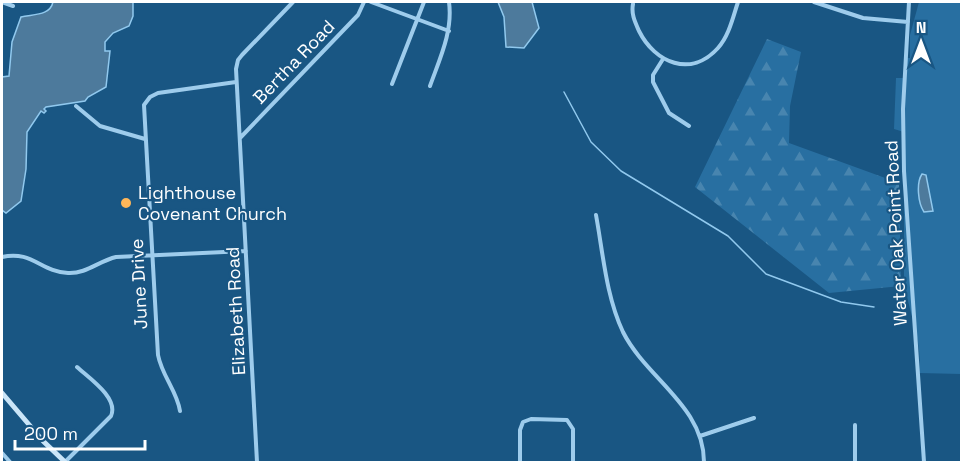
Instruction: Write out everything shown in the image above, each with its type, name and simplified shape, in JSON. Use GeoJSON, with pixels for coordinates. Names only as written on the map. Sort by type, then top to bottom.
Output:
{"type":"FeatureCollection","features":[{"type":"Feature","properties":{"kind":"main road"},"geometry":{"type":"LineString","coordinates":[[2,393],[43,441],[65,462]]}},
{"type":"Feature","properties":{"kind":"street"},"geometry":{"type":"LineString","coordinates":[[2,2],[14,6]]}},
{"type":"Feature","properties":{"kind":"street","name":"Elizabeth Road"},"geometry":{"type":"LineString","coordinates":[[257,462],[236,82],[238,60],[293,2]]}},
{"type":"Feature","properties":{"kind":"street","name":"Bertha Road"},"geometry":{"type":"LineString","coordinates":[[240,138],[357,15],[364,2]]}},
{"type":"Feature","properties":{"kind":"street"},"geometry":{"type":"LineString","coordinates":[[371,2],[449,31]]}},
{"type":"Feature","properties":{"kind":"street"},"geometry":{"type":"LineString","coordinates":[[392,84],[424,2]]}},
{"type":"Feature","properties":{"kind":"street"},"geometry":{"type":"LineString","coordinates":[[430,86],[449,31],[451,16],[448,2]]}},
{"type":"Feature","properties":{"kind":"street"},"geometry":{"type":"LineString","coordinates":[[633,4],[633,16],[652,50],[663,59],[688,64],[711,55],[725,38],[738,2]]}},
{"type":"Feature","properties":{"kind":"street"},"geometry":{"type":"LineString","coordinates":[[814,2],[863,18],[908,22]]}},
{"type":"Feature","properties":{"kind":"street","name":"Water Oak Point Road"},"geometry":{"type":"LineString","coordinates":[[909,2],[903,110],[904,171],[924,462]]}},
{"type":"Feature","properties":{"kind":"street"},"geometry":{"type":"LineString","coordinates":[[663,59],[653,75],[652,82],[669,113],[689,126]]}},
{"type":"Feature","properties":{"kind":"street","name":"June Drive"},"geometry":{"type":"LineString","coordinates":[[180,411],[179,402],[160,368],[158,356],[143,109],[146,100],[158,93],[236,82]]}},
{"type":"Feature","properties":{"kind":"street"},"geometry":{"type":"LineString","coordinates":[[76,106],[100,126],[145,139]]}},
{"type":"Feature","properties":{"kind":"street"},"geometry":{"type":"LineString","coordinates":[[596,215],[611,298],[623,331],[638,355],[689,414],[700,436],[704,462]]}},
{"type":"Feature","properties":{"kind":"street"},"geometry":{"type":"LineString","coordinates":[[2,257],[24,256],[51,269],[69,273],[86,271],[103,261],[116,257],[246,251]]}},
{"type":"Feature","properties":{"kind":"street"},"geometry":{"type":"LineString","coordinates":[[65,462],[111,416],[113,410],[112,403],[107,396],[77,367]]}},
{"type":"Feature","properties":{"kind":"street"},"geometry":{"type":"LineString","coordinates":[[520,462],[520,430],[523,422],[531,419],[562,418],[570,423],[573,429],[573,462]]}},
{"type":"Feature","properties":{"kind":"street"},"geometry":{"type":"LineString","coordinates":[[700,436],[753,418]]}},
{"type":"Feature","properties":{"kind":"street"},"geometry":{"type":"LineString","coordinates":[[855,425],[855,462]]}},
{"type":"Feature","properties":{"kind":"street"},"geometry":{"type":"LineString","coordinates":[[2,453],[10,462]]}},
{"type":"Feature","properties":{"kind":"green space"},"geometry":{"type":"Polygon","coordinates":[[[919,2],[961,2],[961,374],[919,373],[919,350],[904,282],[904,132],[894,129],[896,78],[904,78],[906,58],[910,58],[910,35],[919,2]]]}},
{"type":"Feature","properties":{"kind":"green space"},"geometry":{"type":"Polygon","coordinates":[[[767,39],[801,52],[790,106],[789,143],[899,183],[901,286],[829,293],[695,187],[767,39]]]}},
{"type":"Feature","properties":{"kind":"shaded area"},"geometry":{"type":"Polygon","coordinates":[[[53,2],[133,2],[133,16],[129,26],[113,33],[105,42],[105,51],[110,51],[106,87],[85,101],[46,107],[44,109],[46,111],[44,113],[41,111],[27,132],[26,169],[21,201],[6,213],[2,210],[2,77],[9,76],[12,42],[21,17],[45,12],[53,2]]]}},
{"type":"Feature","properties":{"kind":"shaded area"},"geometry":{"type":"Polygon","coordinates":[[[498,2],[532,2],[539,28],[524,48],[506,47],[504,17],[498,2]]]}},
{"type":"Feature","properties":{"kind":"shaded area"},"geometry":{"type":"Polygon","coordinates":[[[922,174],[926,175],[933,211],[924,212],[920,204],[918,188],[922,174]]]}},
{"type":"Feature","properties":{"kind":"waterway"},"geometry":{"type":"LineString","coordinates":[[564,92],[591,142],[621,171],[728,236],[766,274],[841,302],[874,307]]}},
{"type":"Feature","properties":{"kind":"place","name":"Lighthouse Covenant Church"},"geometry":{"type":"Point","coordinates":[126,203]}}]}
